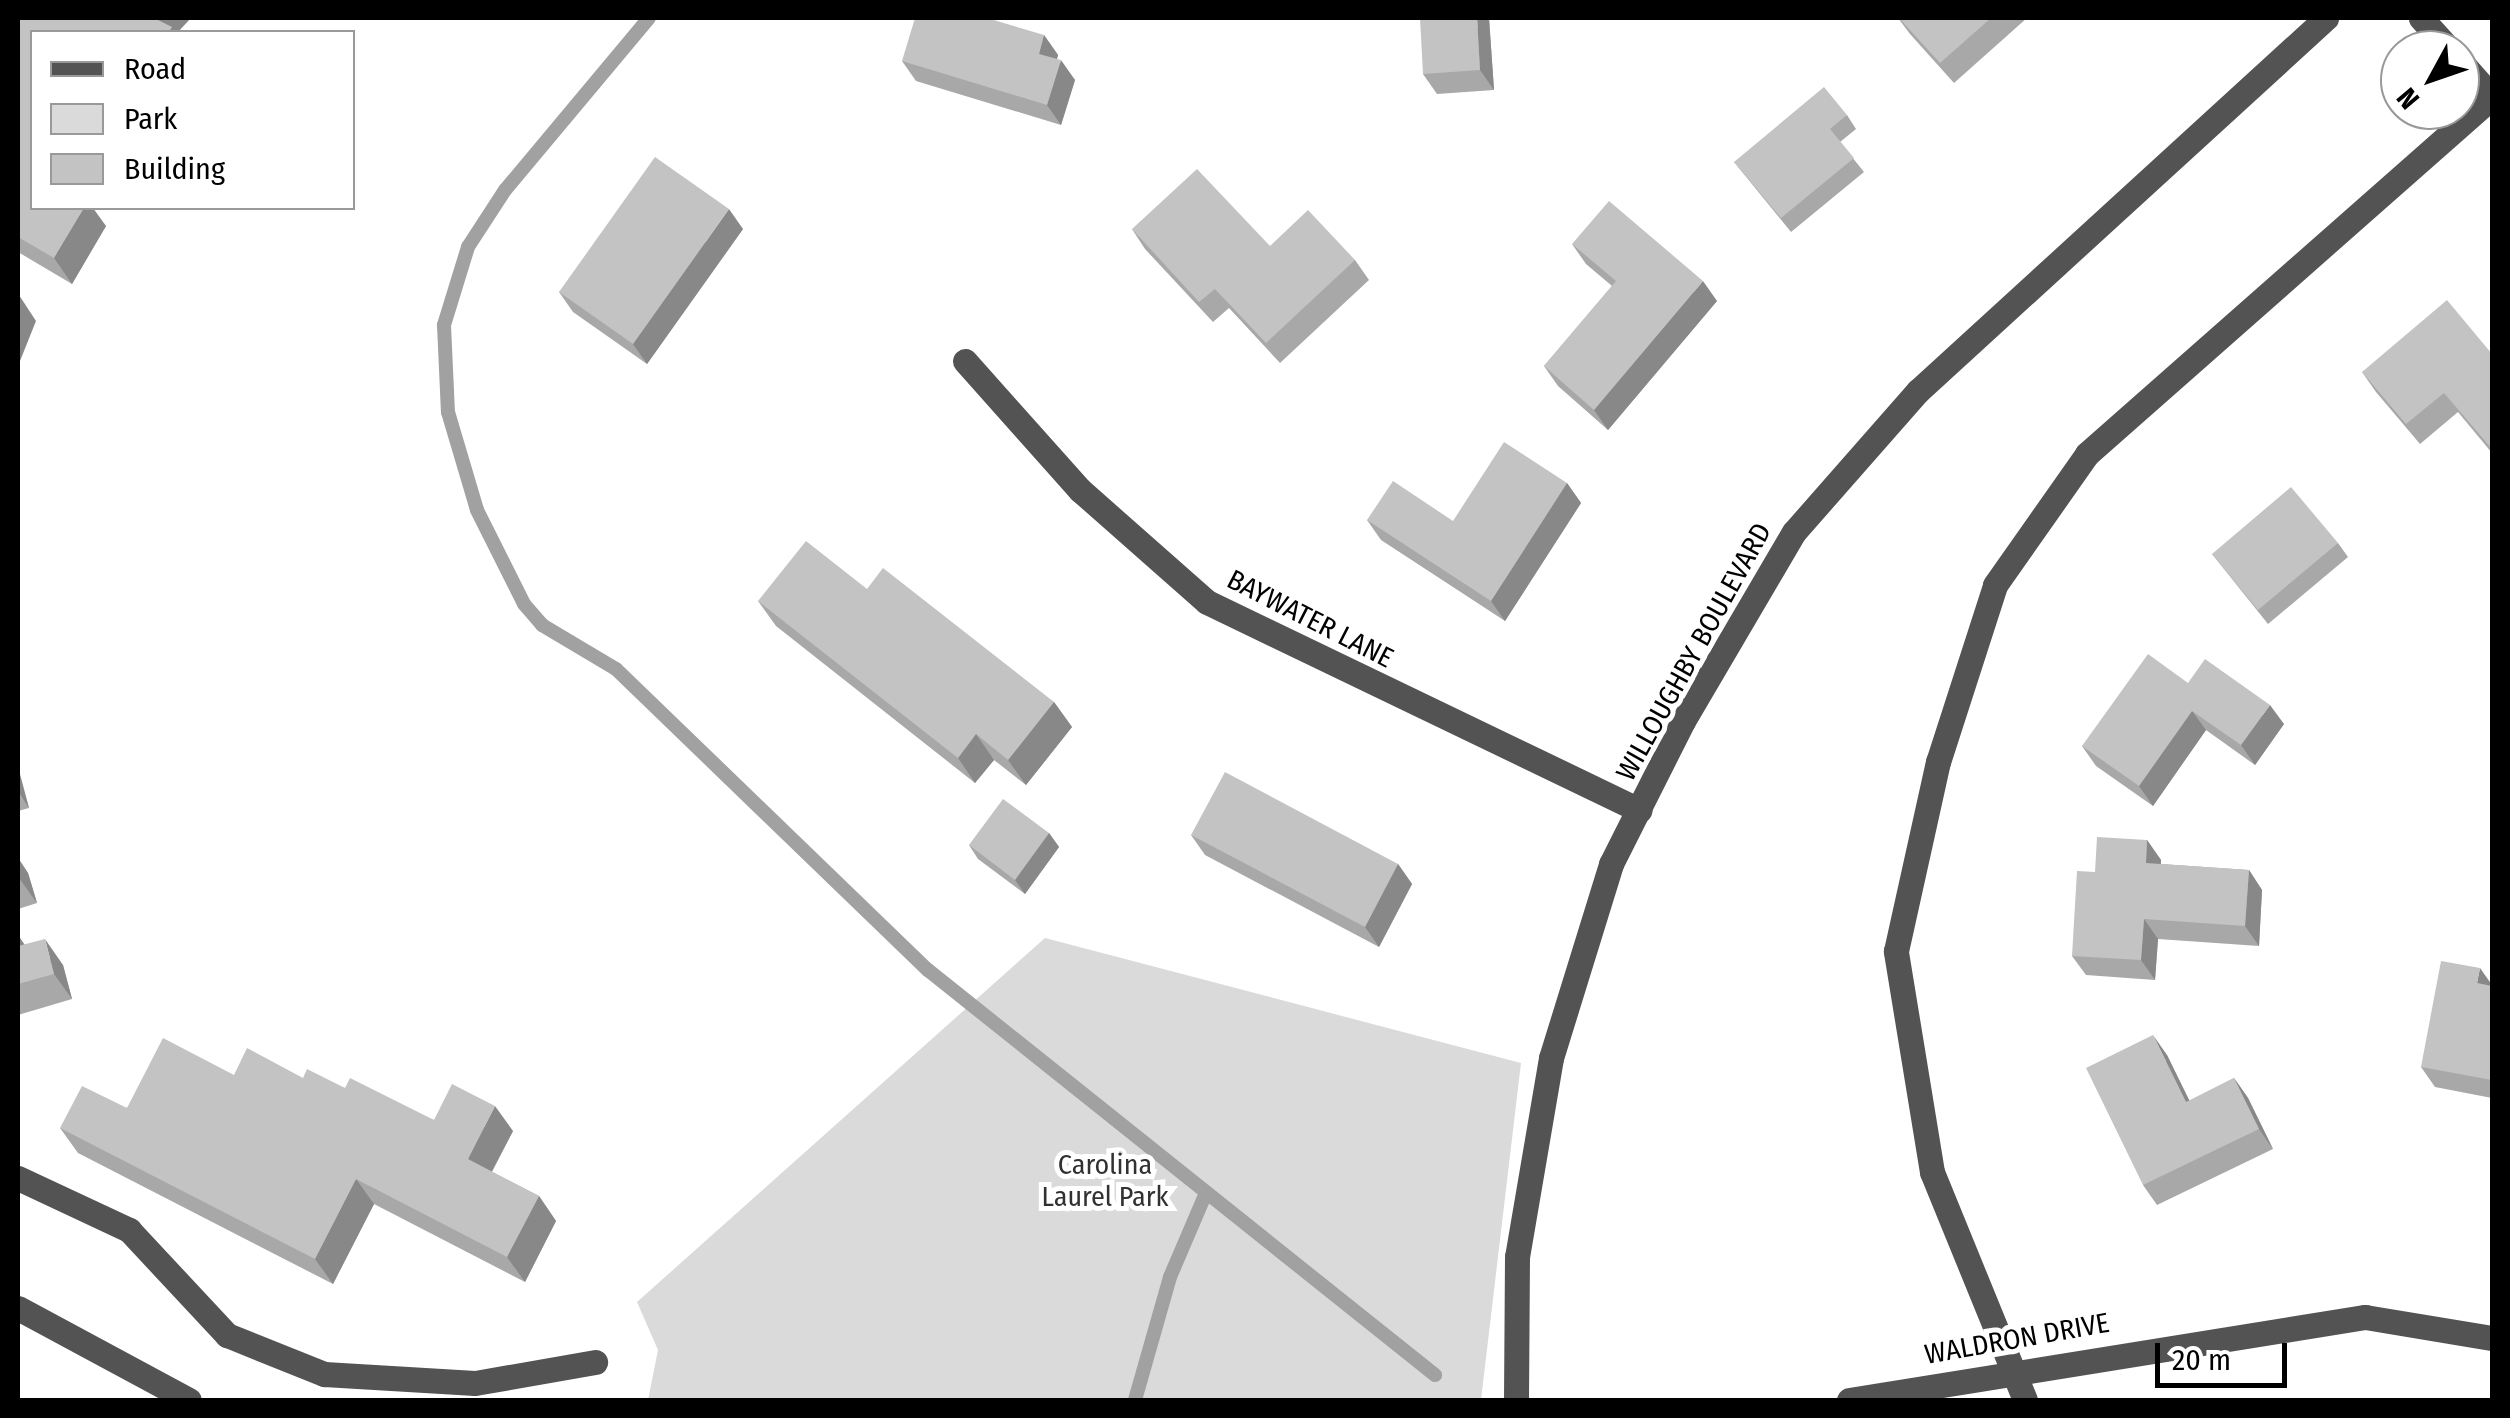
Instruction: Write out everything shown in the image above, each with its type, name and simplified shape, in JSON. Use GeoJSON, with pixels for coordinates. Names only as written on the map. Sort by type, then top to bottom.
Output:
{"type":"FeatureCollection","features":[{"type":"Feature","properties":{"kind":"street","name":"WILLOUGHBY BOULEVARD"},"geometry":{"type":"LineString","coordinates":[[1516,1400],[1517,1257],[1551,1058],[1611,864],[1807,518],[1918,391],[2326,18]]}},
{"type":"Feature","properties":{"kind":"street"},"geometry":{"type":"LineString","coordinates":[[2025,1400],[2015,1367],[1932,1172],[1896,951],[1938,762],[1995,585],[2088,454],[2492,97]]}},
{"type":"Feature","properties":{"kind":"street","name":"BAYWATER LANE"},"geometry":{"type":"LineString","coordinates":[[965,361],[1080,490],[1207,602],[1640,810]]}},
{"type":"Feature","properties":{"kind":"street"},"geometry":{"type":"LineString","coordinates":[[18,1178],[129,1230],[227,1335],[324,1374],[475,1383],[594,1362]]}},
{"type":"Feature","properties":{"kind":"street"},"geometry":{"type":"LineString","coordinates":[[18,1308],[189,1400]]}},
{"type":"Feature","properties":{"kind":"street","name":"WALDRON DRIVE"},"geometry":{"type":"LineString","coordinates":[[1848,1400],[2015,1367],[2365,1317],[2492,1338]]}},
{"type":"Feature","properties":{"kind":"green space","name":"Carolina Laurel Park"},"geometry":{"type":"Polygon","coordinates":[[[1045,938],[1521,1063],[1481,1400],[648,1400],[658,1350],[637,1302],[1045,938]]]}},
{"type":"Feature","properties":{"kind":"building"},"geometry":{"type":"Polygon","coordinates":[[[18,18],[154,18],[172,27],[30,30],[30,210],[83,210],[54,258],[18,237],[18,18]]]}},
{"type":"Feature","properties":{"kind":"building"},"geometry":{"type":"Polygon","coordinates":[[[915,18],[987,18],[1044,35],[1039,54],[1061,60],[1047,105],[902,61],[915,18]]]}},
{"type":"Feature","properties":{"kind":"building"},"geometry":{"type":"Polygon","coordinates":[[[1420,18],[1477,18],[1480,70],[1423,74],[1420,18]]]}},
{"type":"Feature","properties":{"kind":"building"},"geometry":{"type":"Polygon","coordinates":[[[1899,18],[1991,18],[1940,63],[1899,18]]]}},
{"type":"Feature","properties":{"kind":"building"},"geometry":{"type":"Polygon","coordinates":[[[1824,87],[1847,115],[1830,129],[1854,158],[1781,218],[1734,162],[1824,87]]]}},
{"type":"Feature","properties":{"kind":"building"},"geometry":{"type":"Polygon","coordinates":[[[655,157],[729,209],[633,344],[559,292],[655,157]]]}},
{"type":"Feature","properties":{"kind":"building"},"geometry":{"type":"Polygon","coordinates":[[[1197,169],[1270,246],[1308,210],[1355,260],[1266,343],[1215,289],[1199,302],[1132,229],[1197,169]]]}},
{"type":"Feature","properties":{"kind":"building"},"geometry":{"type":"Polygon","coordinates":[[[1609,201],[1703,281],[1594,410],[1544,366],[1616,281],[1572,244],[1609,201]]]}},
{"type":"Feature","properties":{"kind":"building"},"geometry":{"type":"Polygon","coordinates":[[[2447,300],[2492,354],[2492,449],[2444,393],[2406,424],[2362,372],[2447,300]]]}},
{"type":"Feature","properties":{"kind":"building"},"geometry":{"type":"Polygon","coordinates":[[[1504,442],[1567,483],[1491,601],[1367,520],[1393,481],[1453,521],[1504,442]]]}},
{"type":"Feature","properties":{"kind":"building"},"geometry":{"type":"Polygon","coordinates":[[[2291,487],[2338,543],[2258,610],[2212,554],[2291,487]]]}},
{"type":"Feature","properties":{"kind":"building"},"geometry":{"type":"Polygon","coordinates":[[[806,541],[867,589],[883,568],[1054,702],[1008,760],[976,734],[958,758],[758,601],[806,541]]]}},
{"type":"Feature","properties":{"kind":"building"},"geometry":{"type":"Polygon","coordinates":[[[2148,654],[2188,683],[2205,659],[2270,705],[2241,745],[2192,711],[2139,786],[2082,746],[2148,654]]]}},
{"type":"Feature","properties":{"kind":"building"},"geometry":{"type":"Polygon","coordinates":[[[1225,772],[1398,864],[1365,927],[1191,835],[1225,772]]]}},
{"type":"Feature","properties":{"kind":"building"},"geometry":{"type":"Polygon","coordinates":[[[1003,799],[1049,833],[1015,880],[969,845],[1003,799]]]}},
{"type":"Feature","properties":{"kind":"building"},"geometry":{"type":"Polygon","coordinates":[[[2097,837],[2147,840],[2146,863],[2249,870],[2245,926],[2144,919],[2141,960],[2072,956],[2077,871],[2095,872],[2097,837]]]}},
{"type":"Feature","properties":{"kind":"building"},"geometry":{"type":"Polygon","coordinates":[[[45,939],[54,974],[18,984],[18,946],[45,939]]]}},
{"type":"Feature","properties":{"kind":"building"},"geometry":{"type":"Polygon","coordinates":[[[2441,961],[2480,968],[2477,983],[2492,986],[2492,1080],[2421,1067],[2441,961]]]}},
{"type":"Feature","properties":{"kind":"building"},"geometry":{"type":"Polygon","coordinates":[[[2153,1035],[2186,1102],[2234,1078],[2259,1129],[2143,1185],[2086,1068],[2153,1035]]]}},
{"type":"Feature","properties":{"kind":"building"},"geometry":{"type":"Polygon","coordinates":[[[163,1038],[234,1075],[247,1048],[303,1078],[307,1069],[345,1088],[350,1078],[434,1120],[452,1084],[495,1106],[468,1159],[539,1196],[507,1257],[356,1179],[315,1259],[60,1128],[82,1086],[127,1108],[163,1038]]]}},
{"type":"Feature","properties":{"kind":"waterway"},"geometry":{"type":"LineString","coordinates":[[649,18],[505,190],[468,247],[444,325],[448,412],[477,510],[524,604],[542,625],[616,669],[928,970],[1435,1375]]}},
{"type":"Feature","properties":{"kind":"waterway"},"geometry":{"type":"LineString","coordinates":[[1135,1400],[1170,1277],[1206,1193]]}}]}
